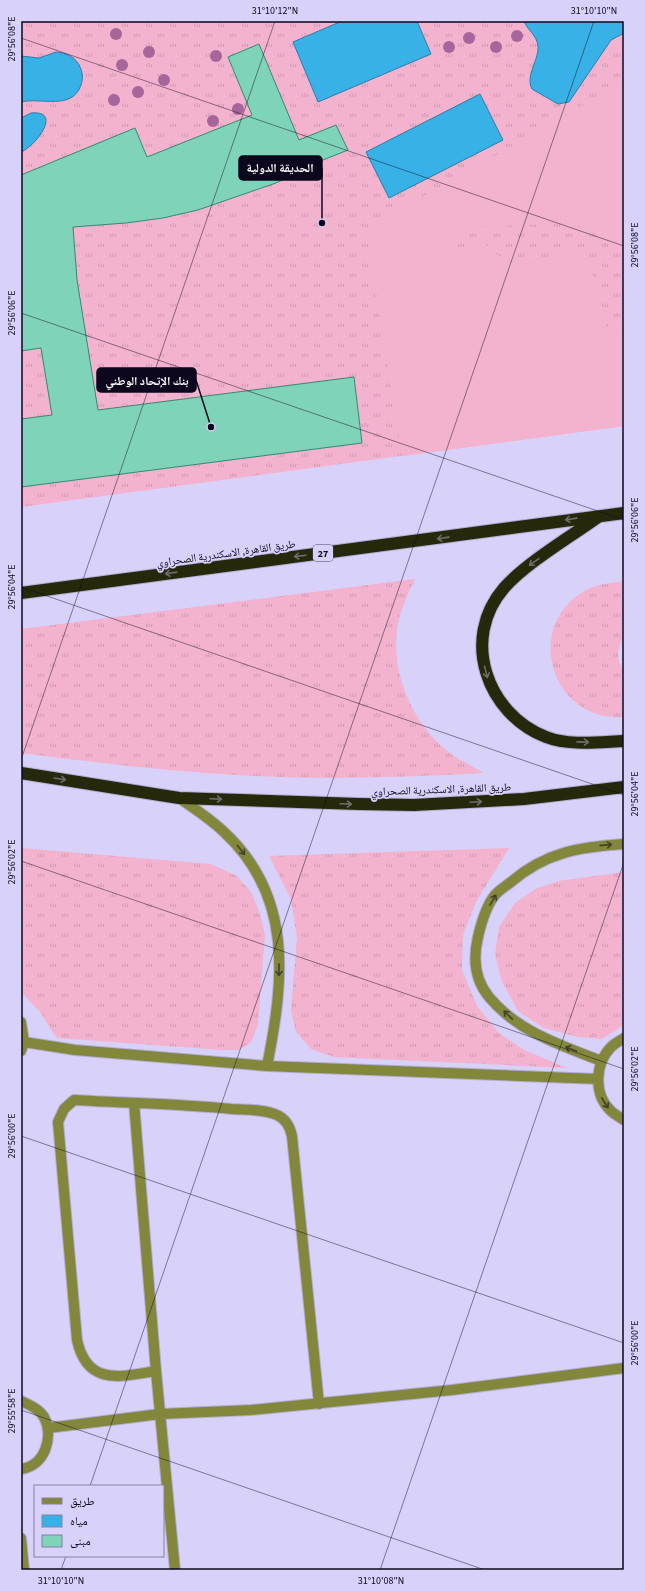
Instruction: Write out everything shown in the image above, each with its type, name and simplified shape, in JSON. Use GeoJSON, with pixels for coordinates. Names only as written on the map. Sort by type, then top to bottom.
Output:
{"type":"FeatureCollection","features":[{"type":"Feature","properties":{"kind":"highway","name":"طريق القاهرة, الاسكندرية الصحراوي"},"geometry":{"type":"LineString","coordinates":[[21,594],[432,540],[600,515],[624,513]]}},
{"type":"Feature","properties":{"kind":"highway"},"geometry":{"type":"LineString","coordinates":[[600,515],[521,571],[503,588],[491,608],[484,630],[482,652],[486,675],[495,696],[509,714],[526,728],[547,738],[570,742],[624,741]]}},
{"type":"Feature","properties":{"kind":"highway","name":"طريق القاهرة, الاسكندرية الصحراوي"},"geometry":{"type":"LineString","coordinates":[[21,773],[179,798],[359,804],[414,804],[524,799],[624,788]]}},
{"type":"Feature","properties":{"kind":"lane"},"geometry":{"type":"LineString","coordinates":[[179,798],[209,820],[235,843],[252,866],[264,886],[274,912],[279,935],[279,979],[276,1023],[267,1066]]}},
{"type":"Feature","properties":{"kind":"lane"},"geometry":{"type":"LineString","coordinates":[[601,1061],[540,1037],[516,1023],[488,997],[476,969],[475,949],[481,923],[495,896],[528,867],[558,854],[602,845],[624,844]]}},
{"type":"Feature","properties":{"kind":"lane"},"geometry":{"type":"LineString","coordinates":[[21,1022],[22,1047],[267,1066],[598,1079]]}},
{"type":"Feature","properties":{"kind":"lane"},"geometry":{"type":"LineString","coordinates":[[624,1038],[612,1046],[601,1061],[598,1079],[601,1096],[611,1111],[624,1120]]}},
{"type":"Feature","properties":{"kind":"lane"},"geometry":{"type":"LineString","coordinates":[[156,1372],[107,1377],[89,1366],[80,1353],[58,1122],[64,1109],[74,1100],[269,1112],[278,1115],[286,1121],[290,1128],[319,1404]]}},
{"type":"Feature","properties":{"kind":"lane"},"geometry":{"type":"LineString","coordinates":[[134,1103],[156,1372],[175,1570]]}},
{"type":"Feature","properties":{"kind":"lane"},"geometry":{"type":"LineString","coordinates":[[48,1428],[160,1414],[251,1410],[319,1404],[452,1390],[624,1368]]}},
{"type":"Feature","properties":{"kind":"lane"},"geometry":{"type":"LineString","coordinates":[[21,1401],[34,1407],[43,1416],[48,1428],[49,1439],[41,1458],[33,1465],[21,1470]]}},
{"type":"Feature","properties":{"kind":"lane"},"geometry":{"type":"LineString","coordinates":[[21,1538],[24,1570]]}},
{"type":"Feature","properties":{"kind":"green space"},"geometry":{"type":"Polygon","coordinates":[[[21,21],[624,21],[624,426],[21,507],[21,21]]]}},
{"type":"Feature","properties":{"kind":"green space"},"geometry":{"type":"Polygon","coordinates":[[[624,82],[624,244],[568,223],[477,227],[444,239],[449,252],[482,240],[492,251],[502,258],[510,263],[518,265],[537,263],[573,250],[585,249],[609,332],[624,328],[624,426],[402,456],[366,229],[624,82]]]}},
{"type":"Feature","properties":{"kind":"green space"},"geometry":{"type":"Polygon","coordinates":[[[415,579],[407,596],[398,624],[396,643],[397,661],[401,680],[416,715],[427,730],[454,756],[484,773],[368,778],[253,776],[137,767],[21,753],[21,629],[415,579]]]}},
{"type":"Feature","properties":{"kind":"green space"},"geometry":{"type":"Polygon","coordinates":[[[624,581],[624,636],[618,653],[619,662],[624,670],[624,717],[599,714],[578,704],[563,689],[554,669],[551,647],[555,626],[566,606],[590,588],[624,581]]]}},
{"type":"Feature","properties":{"kind":"green space"},"geometry":{"type":"Polygon","coordinates":[[[21,848],[211,864],[237,876],[251,892],[259,911],[265,934],[258,1025],[251,1042],[239,1050],[223,1050],[57,1038],[40,1012],[21,992],[21,848]]]}},
{"type":"Feature","properties":{"kind":"green space"},"geometry":{"type":"Polygon","coordinates":[[[509,848],[476,902],[463,935],[462,970],[477,1006],[499,1033],[524,1050],[567,1068],[334,1057],[311,1049],[296,1032],[291,1010],[297,938],[291,899],[269,856],[509,848]]]}},
{"type":"Feature","properties":{"kind":"green space"},"geometry":{"type":"Polygon","coordinates":[[[624,872],[624,1025],[602,1039],[578,1037],[544,1028],[518,1011],[502,982],[495,954],[499,927],[515,903],[537,888],[559,881],[624,872]]]}},
{"type":"Feature","properties":{"kind":"water"},"geometry":{"type":"Polygon","coordinates":[[[342,21],[417,21],[431,54],[318,102],[293,42],[342,21]]]}},
{"type":"Feature","properties":{"kind":"water"},"geometry":{"type":"Polygon","coordinates":[[[524,21],[624,21],[624,33],[611,40],[569,102],[558,104],[532,89],[530,78],[538,52],[538,46],[536,39],[524,21]]]}},
{"type":"Feature","properties":{"kind":"water"},"geometry":{"type":"Polygon","coordinates":[[[56,52],[70,56],[80,67],[82,80],[77,93],[71,98],[63,100],[21,102],[21,56],[39,58],[56,52]]]}},
{"type":"Feature","properties":{"kind":"water"},"geometry":{"type":"Polygon","coordinates":[[[480,94],[503,140],[389,198],[366,152],[480,94]]]}},
{"type":"Feature","properties":{"kind":"water"},"geometry":{"type":"Polygon","coordinates":[[[31,113],[40,114],[45,117],[46,122],[44,129],[39,136],[33,143],[21,152],[21,118],[31,113]]]}},
{"type":"Feature","properties":{"kind":"building"},"geometry":{"type":"Polygon","coordinates":[[[259,44],[299,140],[336,125],[348,150],[313,164],[315,167],[273,184],[198,210],[163,218],[126,223],[73,227],[77,280],[98,410],[354,377],[362,443],[21,487],[21,419],[52,415],[41,348],[21,351],[21,175],[135,128],[147,157],[252,115],[228,57],[259,44]]]}},
{"type":"Feature","properties":{"kind":"place","name":"الحديقة الدولية"},"geometry":{"type":"Point","coordinates":[322,223]}},
{"type":"Feature","properties":{"kind":"place","name":"بنك الإتحاد الوطني"},"geometry":{"type":"Point","coordinates":[211,427]}}]}
